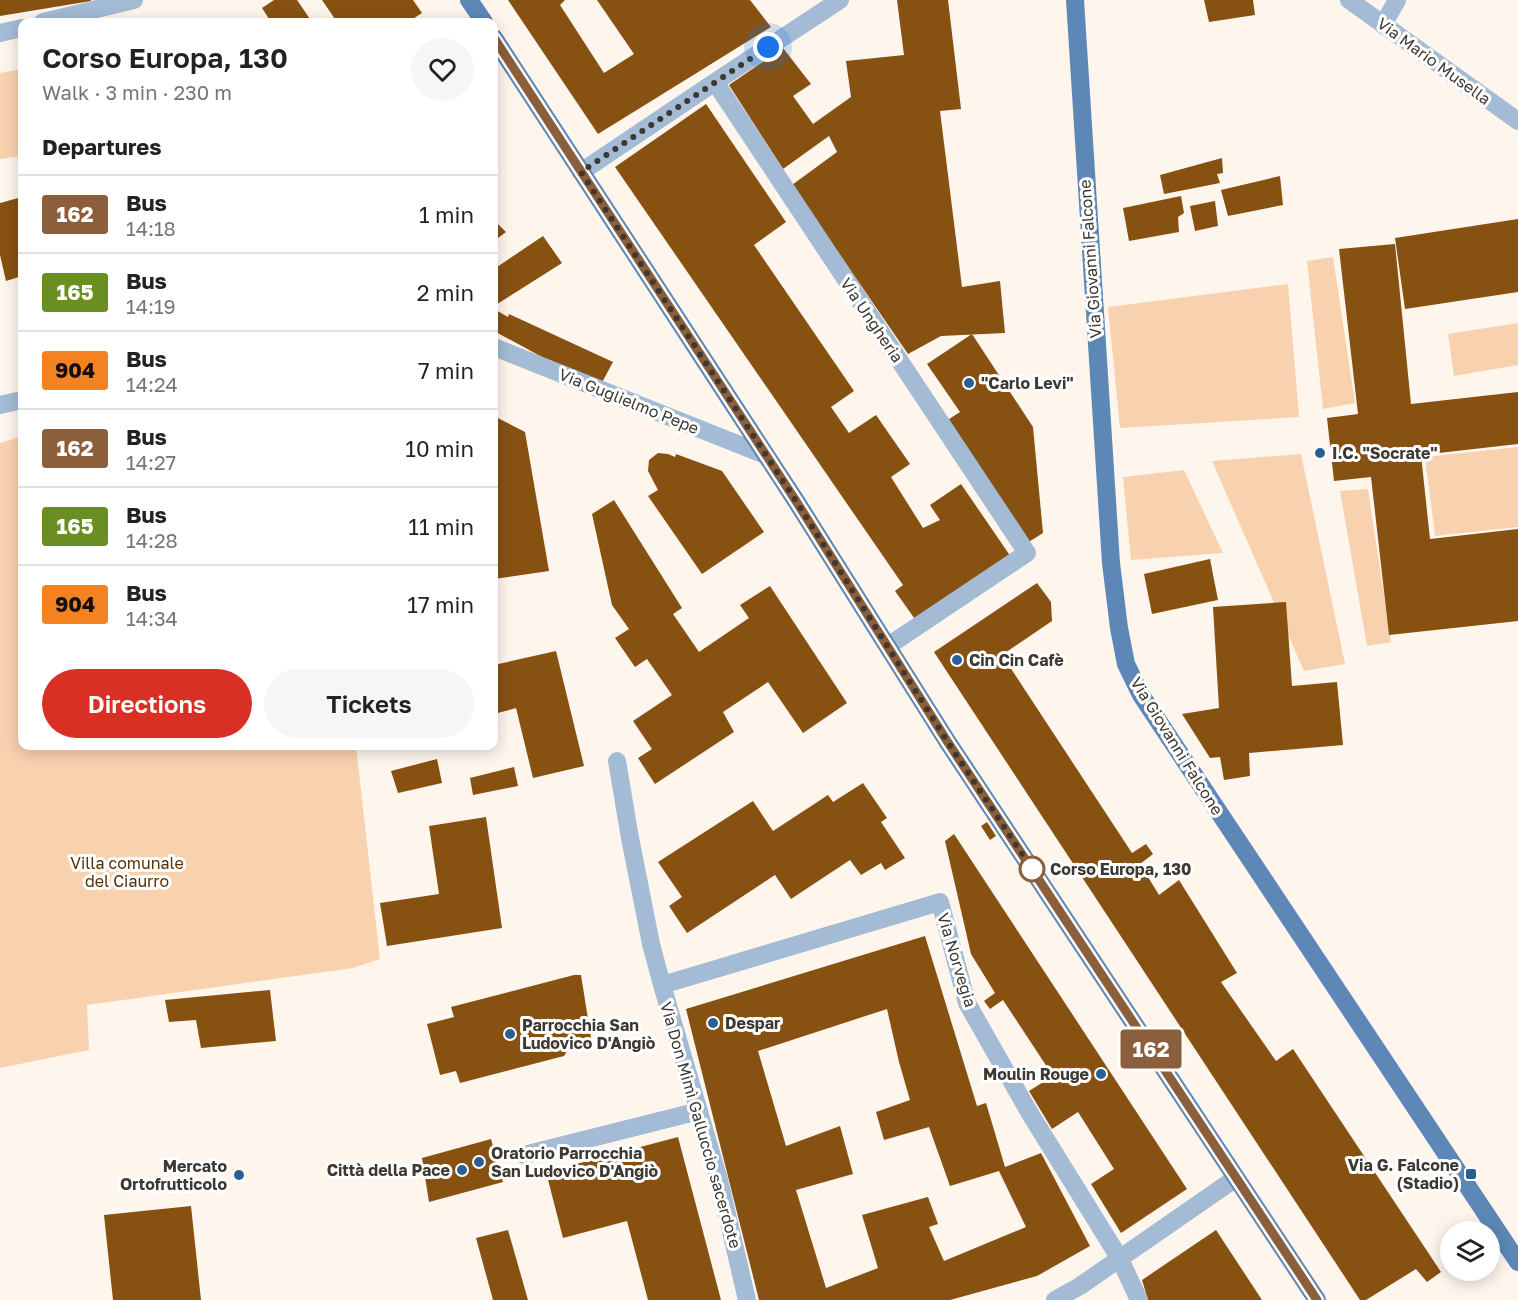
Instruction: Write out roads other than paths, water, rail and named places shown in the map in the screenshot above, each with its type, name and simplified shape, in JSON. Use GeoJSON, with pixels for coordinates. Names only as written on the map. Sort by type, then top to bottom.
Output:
{"type":"FeatureCollection","features":[{"type":"Feature","properties":{"kind":"main road"},"geometry":{"type":"LineString","coordinates":[[469,0],[480,18]]}},
{"type":"Feature","properties":{"kind":"main road","name":"Via Giovanni Falcone"},"geometry":{"type":"LineString","coordinates":[[1075,0],[1110,552],[1119,628],[1126,664],[1141,696],[1518,1262]]}},
{"type":"Feature","properties":{"kind":"main road"},"geometry":{"type":"LineString","coordinates":[[498,44],[765,455],[947,741],[1317,1300]]}},
{"type":"Feature","properties":{"kind":"street"},"geometry":{"type":"LineString","coordinates":[[60,18],[134,0]]}},
{"type":"Feature","properties":{"kind":"street"},"geometry":{"type":"LineString","coordinates":[[581,172],[840,0]]}},
{"type":"Feature","properties":{"kind":"street","name":"Via Mario Musella"},"geometry":{"type":"LineString","coordinates":[[1349,0],[1518,121]]}},
{"type":"Feature","properties":{"kind":"street"},"geometry":{"type":"LineString","coordinates":[[1383,25],[1397,0]]}},
{"type":"Feature","properties":{"kind":"street"},"geometry":{"type":"LineString","coordinates":[[0,33],[18,29]]}},
{"type":"Feature","properties":{"kind":"street","name":"Via Ungheria"},"geometry":{"type":"LineString","coordinates":[[715,82],[1027,553],[888,646]]}},
{"type":"Feature","properties":{"kind":"street","name":"Via Guglielmo Pepe"},"geometry":{"type":"LineString","coordinates":[[498,349],[765,455]]}},
{"type":"Feature","properties":{"kind":"street"},"geometry":{"type":"LineString","coordinates":[[0,405],[18,401]]}},
{"type":"Feature","properties":{"kind":"street","name":"Via Don Mimì Galluccio sacerdote"},"geometry":{"type":"LineString","coordinates":[[617,761],[630,838],[662,985],[719,1180],[747,1300]]}},
{"type":"Feature","properties":{"kind":"street","name":"Via Norvegia"},"geometry":{"type":"LineString","coordinates":[[662,985],[940,902],[967,1003],[1029,1112],[1120,1259],[1139,1300]]}},
{"type":"Feature","properties":{"kind":"street"},"geometry":{"type":"LineString","coordinates":[[524,1155],[699,1111]]}},
{"type":"Feature","properties":{"kind":"street"},"geometry":{"type":"LineString","coordinates":[[1055,1300],[1080,1286],[1236,1178]]}},
{"type":"Feature","properties":{"kind":"place","name":"\"Carlo Levi\""},"geometry":{"type":"Point","coordinates":[969,383]}},
{"type":"Feature","properties":{"kind":"place","name":"I.C. \"Socrate\""},"geometry":{"type":"Point","coordinates":[1320,453]}},
{"type":"Feature","properties":{"kind":"place","name":"Cin Cin Cafè"},"geometry":{"type":"Point","coordinates":[957,660]}},
{"type":"Feature","properties":{"kind":"place","name":"Corso Europa, 130"},"geometry":{"type":"Point","coordinates":[1032,869]}},
{"type":"Feature","properties":{"kind":"place","name":"Despar"},"geometry":{"type":"Point","coordinates":[713,1023]}},
{"type":"Feature","properties":{"kind":"place","name":"Parrocchia San Ludovico D'Angiò"},"geometry":{"type":"Point","coordinates":[510,1034]}},
{"type":"Feature","properties":{"kind":"place","name":"Moulin Rouge"},"geometry":{"type":"Point","coordinates":[1101,1074]}},
{"type":"Feature","properties":{"kind":"place","name":"Oratorio Parrocchia San Ludovico D'Angiò"},"geometry":{"type":"Point","coordinates":[479,1162]}},
{"type":"Feature","properties":{"kind":"place","name":"Città della Pace"},"geometry":{"type":"Point","coordinates":[462,1170]}},
{"type":"Feature","properties":{"kind":"place","name":"Via G. Falcone (Stadio)"},"geometry":{"type":"Point","coordinates":[1471,1174]}},
{"type":"Feature","properties":{"kind":"place","name":"Mercato Ortofrutticolo"},"geometry":{"type":"Point","coordinates":[239,1175]}},
{"type":"Feature","properties":{"kind":"park label","name":"Villa comunale del Ciaurro"},"geometry":{"type":"Point","coordinates":[127,872]}}]}
